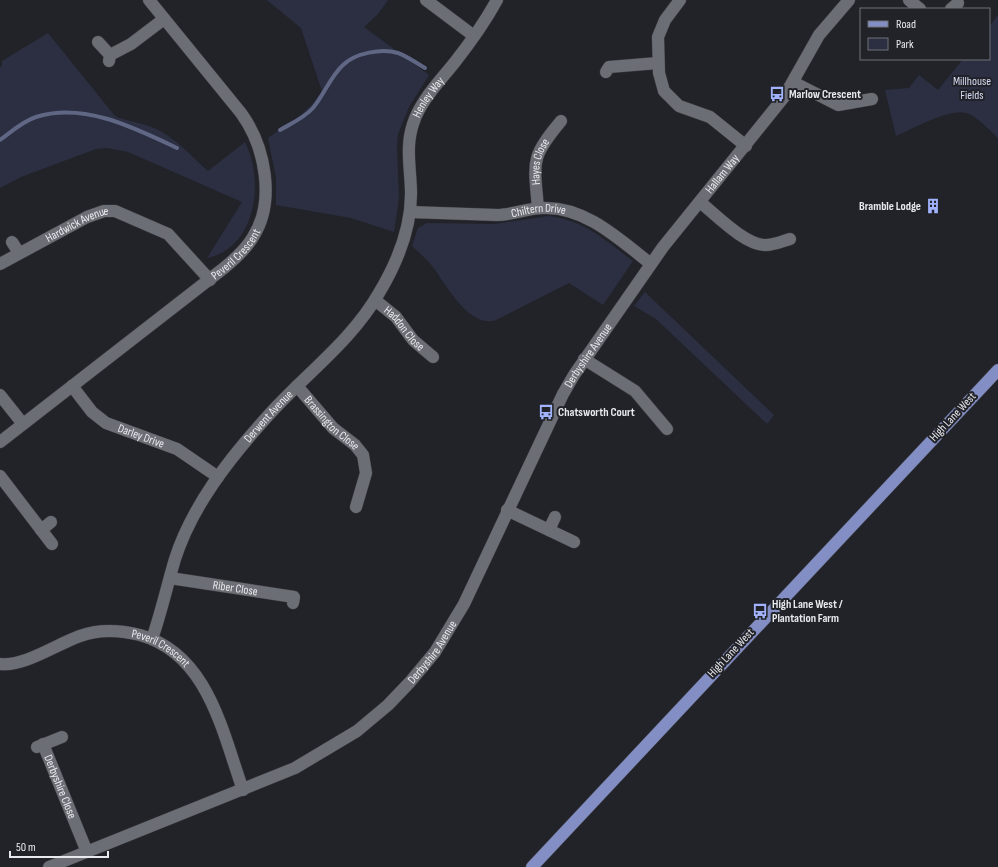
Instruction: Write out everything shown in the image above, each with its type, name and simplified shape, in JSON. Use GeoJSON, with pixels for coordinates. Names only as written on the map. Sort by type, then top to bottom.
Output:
{"type":"FeatureCollection","features":[{"type":"Feature","properties":{"kind":"main road","name":"High Lane West"},"geometry":{"type":"LineString","coordinates":[[532,867],[998,370]]}},
{"type":"Feature","properties":{"kind":"street","name":"Peveril Crescent"},"geometry":{"type":"LineString","coordinates":[[0,442],[210,280],[249,244],[259,225],[265,196],[263,166],[256,137],[248,121],[149,0]]}},
{"type":"Feature","properties":{"kind":"street"},"geometry":{"type":"LineString","coordinates":[[426,0],[474,36]]}},
{"type":"Feature","properties":{"kind":"street","name":"Henley Way"},"geometry":{"type":"LineString","coordinates":[[410,212],[411,184],[408,151],[414,120],[428,97],[474,36],[498,0]]}},
{"type":"Feature","properties":{"kind":"street"},"geometry":{"type":"LineString","coordinates":[[680,0],[661,28],[658,48],[658,63],[664,91],[673,102],[685,109],[705,114],[746,146]]}},
{"type":"Feature","properties":{"kind":"street","name":"Hallam Way"},"geometry":{"type":"LineString","coordinates":[[651,264],[770,117],[793,82],[819,35],[849,0]]}},
{"type":"Feature","properties":{"kind":"street"},"geometry":{"type":"LineString","coordinates":[[909,0],[919,8]]}},
{"type":"Feature","properties":{"kind":"street"},"geometry":{"type":"LineString","coordinates":[[98,42],[110,59],[164,19]]}},
{"type":"Feature","properties":{"kind":"street"},"geometry":{"type":"LineString","coordinates":[[606,72],[610,67],[658,63]]}},
{"type":"Feature","properties":{"kind":"street"},"geometry":{"type":"LineString","coordinates":[[793,82],[838,105],[872,99]]}},
{"type":"Feature","properties":{"kind":"street","name":"Hayes Close"},"geometry":{"type":"LineString","coordinates":[[538,208],[534,169],[537,155],[544,142],[561,121]]}},
{"type":"Feature","properties":{"kind":"street"},"geometry":{"type":"LineString","coordinates":[[700,202],[750,241],[774,249],[790,239]]}},
{"type":"Feature","properties":{"kind":"street","name":"Chiltern Drive"},"geometry":{"type":"LineString","coordinates":[[410,212],[502,215],[538,208],[561,209],[586,218],[651,264]]}},
{"type":"Feature","properties":{"kind":"street","name":"Hardwick Avenue"},"geometry":{"type":"LineString","coordinates":[[0,264],[87,217],[104,211],[115,211],[168,234],[210,280]]}},
{"type":"Feature","properties":{"kind":"street","name":"Derwent Avenue"},"geometry":{"type":"LineString","coordinates":[[152,639],[175,559],[192,520],[218,477],[264,420],[346,337],[375,300],[396,262],[405,236],[410,212]]}},
{"type":"Feature","properties":{"kind":"street"},"geometry":{"type":"LineString","coordinates":[[12,242],[19,253]]}},
{"type":"Feature","properties":{"kind":"street","name":"Derbyshire Avenue"},"geometry":{"type":"LineString","coordinates":[[49,867],[243,790],[294,768],[341,742],[374,717],[410,682],[435,652],[464,604],[563,394],[584,359],[651,264]]}},
{"type":"Feature","properties":{"kind":"street","name":"Haddon Close"},"geometry":{"type":"LineString","coordinates":[[375,300],[396,317],[413,340],[432,357]]}},
{"type":"Feature","properties":{"kind":"street"},"geometry":{"type":"LineString","coordinates":[[584,359],[632,389],[647,404],[667,429]]}},
{"type":"Feature","properties":{"kind":"street","name":"Darley Drive"},"geometry":{"type":"LineString","coordinates":[[72,386],[92,412],[106,423],[177,450],[218,477]]}},
{"type":"Feature","properties":{"kind":"street","name":"Brassington Close"},"geometry":{"type":"LineString","coordinates":[[296,386],[333,428],[355,445],[363,455],[366,473],[356,507]]}},
{"type":"Feature","properties":{"kind":"street"},"geometry":{"type":"LineString","coordinates":[[0,395],[23,424]]}},
{"type":"Feature","properties":{"kind":"street"},"geometry":{"type":"LineString","coordinates":[[0,476],[52,544]]}},
{"type":"Feature","properties":{"kind":"street"},"geometry":{"type":"LineString","coordinates":[[507,510],[574,542]]}},
{"type":"Feature","properties":{"kind":"street"},"geometry":{"type":"LineString","coordinates":[[549,530],[556,516]]}},
{"type":"Feature","properties":{"kind":"street"},"geometry":{"type":"LineString","coordinates":[[41,530],[51,522]]}},
{"type":"Feature","properties":{"kind":"street","name":"Riber Close"},"geometry":{"type":"LineString","coordinates":[[170,578],[294,597],[293,603]]}},
{"type":"Feature","properties":{"kind":"street","name":"Peveril Crescent"},"geometry":{"type":"LineString","coordinates":[[0,664],[18,662],[69,640],[93,632],[128,632],[161,643],[180,657],[203,684],[216,712],[243,790]]}},
{"type":"Feature","properties":{"kind":"street","name":"Derbyshire Close"},"geometry":{"type":"LineString","coordinates":[[62,737],[40,746],[87,852]]}},
{"type":"Feature","properties":{"kind":"green space"},"geometry":{"type":"Polygon","coordinates":[[[267,0],[388,0],[378,14],[364,27],[429,75],[409,107],[398,134],[397,148],[399,198],[394,232],[351,218],[276,205],[276,178],[268,138],[304,112],[322,91],[301,28],[267,0]]]}},
{"type":"Feature","properties":{"kind":"green space","name":"Millhouse Fields"},"geometry":{"type":"Polygon","coordinates":[[[998,15],[998,138],[977,118],[962,112],[933,119],[896,136],[885,90],[909,88],[919,75],[938,90],[962,60],[990,60],[990,26],[998,15]]]}},
{"type":"Feature","properties":{"kind":"green space"},"geometry":{"type":"Polygon","coordinates":[[[48,33],[115,116],[149,126],[169,136],[208,171],[245,142],[251,158],[254,175],[255,193],[252,211],[246,227],[236,241],[224,252],[207,258],[242,202],[128,152],[107,148],[96,149],[21,177],[0,188],[0,67],[2,66],[2,61],[48,33]]]}},
{"type":"Feature","properties":{"kind":"green space"},"geometry":{"type":"Polygon","coordinates":[[[549,216],[574,222],[594,232],[633,261],[603,305],[569,283],[496,320],[486,321],[477,318],[468,312],[459,303],[430,263],[412,246],[418,228],[427,223],[494,224],[549,216]]]}},
{"type":"Feature","properties":{"kind":"green space"},"geometry":{"type":"Polygon","coordinates":[[[645,292],[774,415],[767,424],[656,319],[634,306],[645,292]]]}},
{"type":"Feature","properties":{"kind":"waterway"},"geometry":{"type":"LineString","coordinates":[[280,130],[306,115],[317,103],[338,70],[354,57],[377,51],[392,52],[405,56],[425,68]]}},
{"type":"Feature","properties":{"kind":"waterway"},"geometry":{"type":"LineString","coordinates":[[0,140],[26,121],[36,117],[54,113],[72,113],[109,119],[127,125],[177,148]]}},
{"type":"Feature","properties":{"kind":"place","name":"Marlow Crescent"},"geometry":{"type":"Point","coordinates":[777,94]}},
{"type":"Feature","properties":{"kind":"place","name":"Bramble Lodge"},"geometry":{"type":"Point","coordinates":[933,206]}},
{"type":"Feature","properties":{"kind":"place","name":"Chatsworth Court"},"geometry":{"type":"Point","coordinates":[546,412]}},
{"type":"Feature","properties":{"kind":"place","name":"High Lane West / Plantation Farm"},"geometry":{"type":"Point","coordinates":[760,611]}}]}
